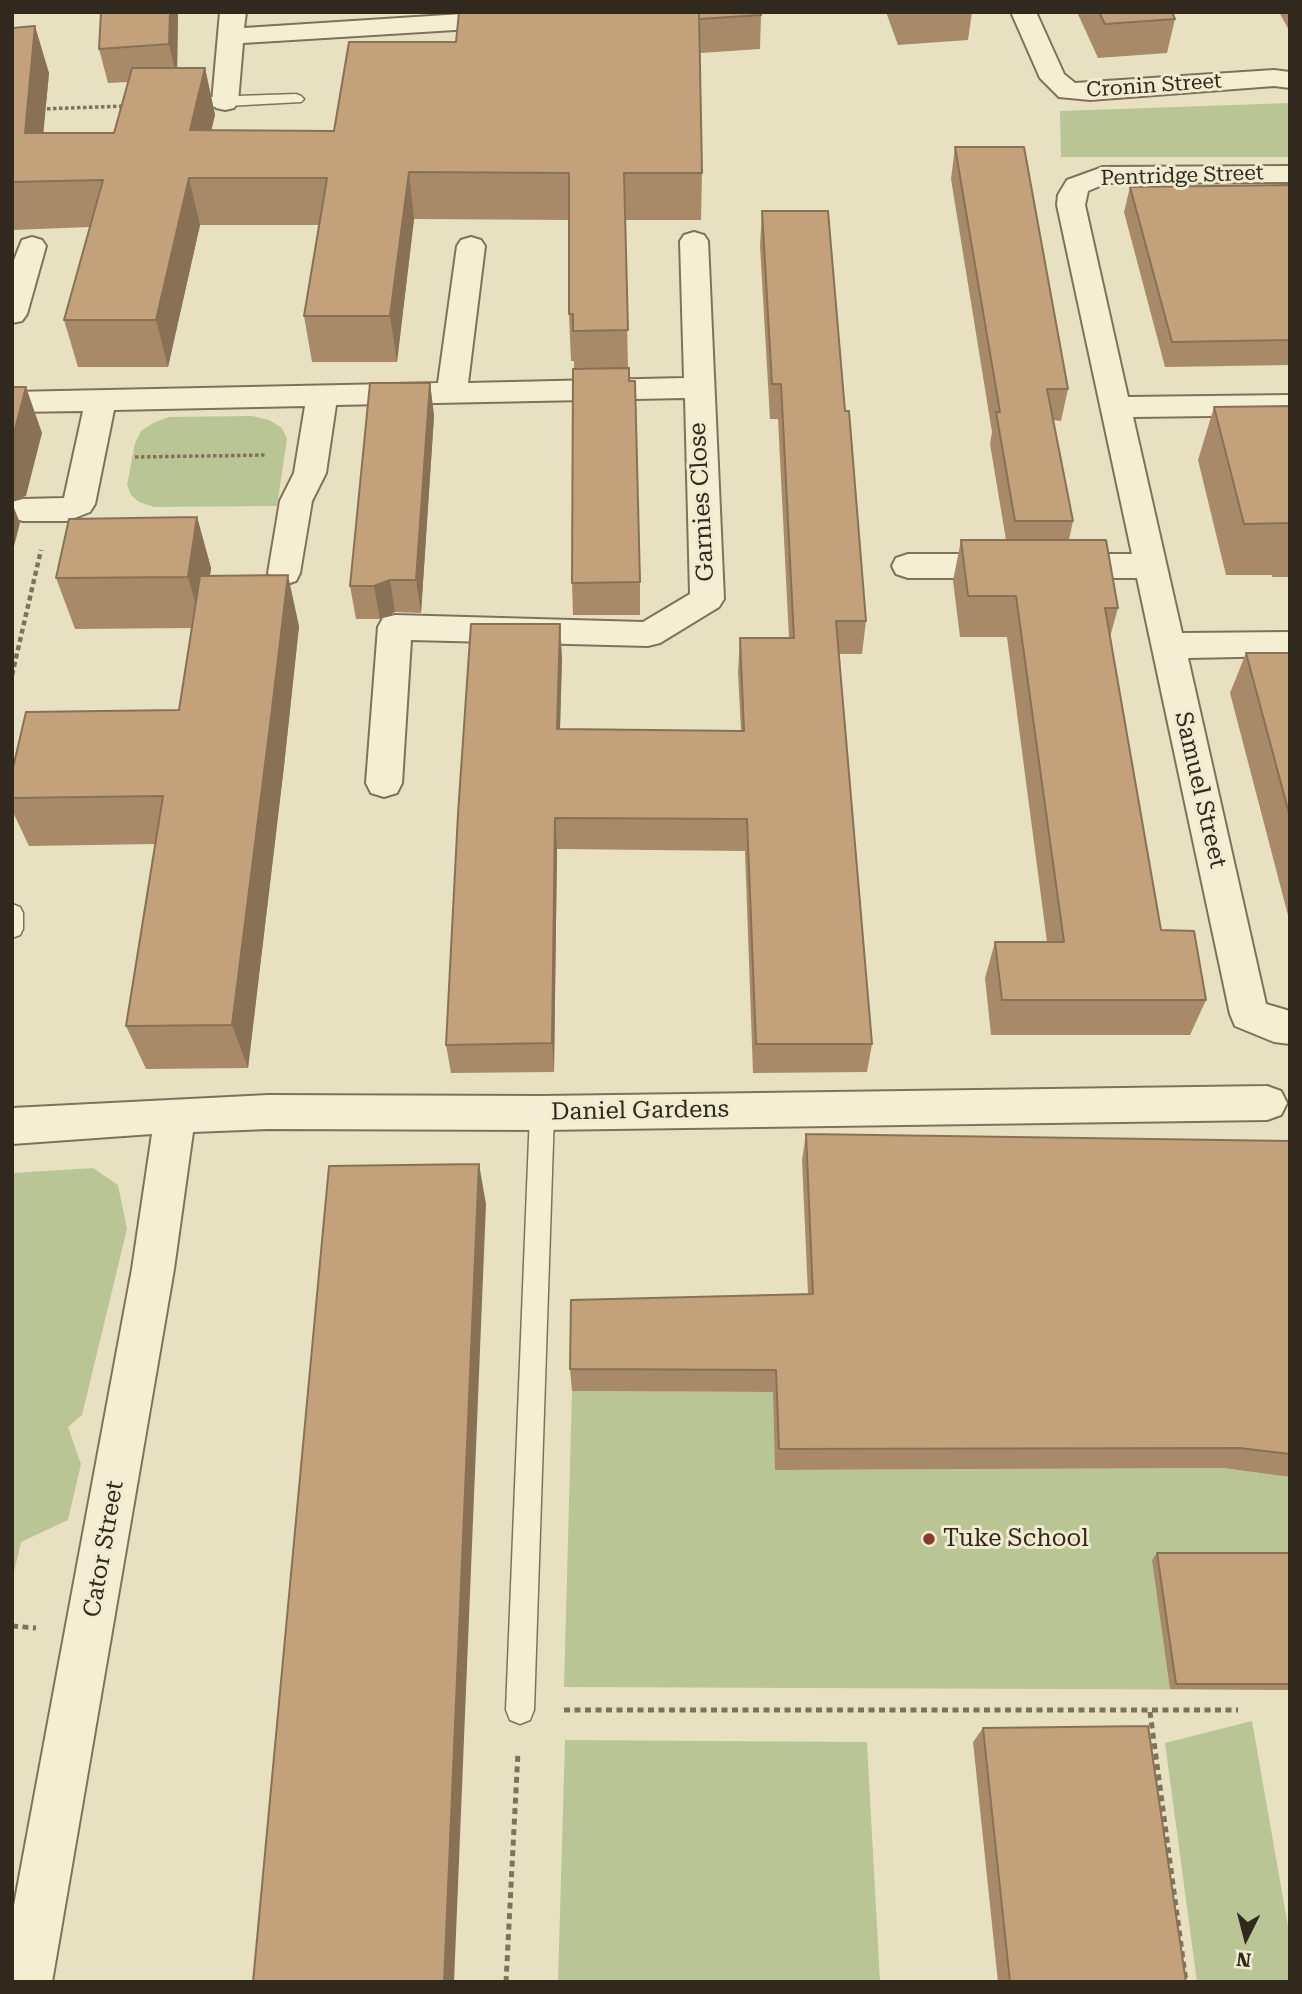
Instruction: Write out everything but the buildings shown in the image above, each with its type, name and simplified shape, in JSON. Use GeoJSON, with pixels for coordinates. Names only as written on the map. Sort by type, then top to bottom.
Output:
{"type":"FeatureCollection","features":[{"type":"Feature","properties":{"kind":"street"},"geometry":{"type":"LineString","coordinates":[[225,102],[233,24],[618,12]]}},
{"type":"Feature","properties":{"kind":"street","name":"Cronin Street"},"geometry":{"type":"LineString","coordinates":[[1023,12],[1052,78],[1068,91],[1090,92],[1274,78],[1290,80]]}},
{"type":"Feature","properties":{"kind":"street","name":"Pentridge Street"},"geometry":{"type":"LineString","coordinates":[[1077,187],[1103,176],[1290,174]]}},
{"type":"Feature","properties":{"kind":"street","name":"Samuel Street"},"geometry":{"type":"LineString","coordinates":[[1077,187],[1072,195],[1072,217],[1250,1014],[1274,1026],[1290,1028]]}},
{"type":"Feature","properties":{"kind":"street","name":"Garnies Close"},"geometry":{"type":"LineString","coordinates":[[384,783],[395,627],[648,634],[707,598],[697,388],[694,241]]}},
{"type":"Feature","properties":{"kind":"street"},"geometry":{"type":"LineString","coordinates":[[12,314],[32,246]]}},
{"type":"Feature","properties":{"kind":"street"},"geometry":{"type":"LineString","coordinates":[[452,391],[471,246]]}},
{"type":"Feature","properties":{"kind":"street","name":"Garnies Close"},"geometry":{"type":"LineString","coordinates":[[12,402],[697,388]]}},
{"type":"Feature","properties":{"kind":"street"},"geometry":{"type":"LineString","coordinates":[[284,573],[296,501],[310,472],[322,395]]}},
{"type":"Feature","properties":{"kind":"street"},"geometry":{"type":"LineString","coordinates":[[23,510],[67,510],[79,504],[102,399]]}},
{"type":"Feature","properties":{"kind":"street"},"geometry":{"type":"LineString","coordinates":[[1116,407],[1290,405]]}},
{"type":"Feature","properties":{"kind":"street"},"geometry":{"type":"LineString","coordinates":[[908,565],[1150,566]]}},
{"type":"Feature","properties":{"kind":"street"},"geometry":{"type":"LineString","coordinates":[[1168,646],[1290,644]]}},
{"type":"Feature","properties":{"kind":"street","name":"Daniel Gardens"},"geometry":{"type":"LineString","coordinates":[[12,1125],[175,1115],[1279,1105]]}},
{"type":"Feature","properties":{"kind":"street","name":"Cator Street"},"geometry":{"type":"LineString","coordinates":[[26,1982],[153,1269],[175,1115]]}},
{"type":"Feature","properties":{"kind":"lane"},"geometry":{"type":"LineString","coordinates":[[171,104],[296,99]]}},
{"type":"Feature","properties":{"kind":"lane"},"geometry":{"type":"LineString","coordinates":[[12,912],[12,929]]}},
{"type":"Feature","properties":{"kind":"lane"},"geometry":{"type":"LineString","coordinates":[[520,1710],[542,1113]]}},
{"type":"Feature","properties":{"kind":"path"},"geometry":{"type":"LineString","coordinates":[[39,109],[171,104]]}},
{"type":"Feature","properties":{"kind":"path"},"geometry":{"type":"LineString","coordinates":[[89,457],[313,455]]}},
{"type":"Feature","properties":{"kind":"path"},"geometry":{"type":"LineString","coordinates":[[506,1982],[520,1710],[1238,1710]]}},
{"type":"Feature","properties":{"kind":"path"},"geometry":{"type":"LineString","coordinates":[[1150,1712],[1186,1982]]}},
{"type":"Feature","properties":{"kind":"green space"},"geometry":{"type":"Polygon","coordinates":[[[1290,103],[1290,157],[1061,157],[1060,111],[1290,103]]]}},
{"type":"Feature","properties":{"kind":"green space"},"geometry":{"type":"Polygon","coordinates":[[[252,416],[269,420],[282,428],[287,439],[277,506],[154,507],[139,502],[131,495],[127,485],[135,443],[141,431],[153,423],[169,417],[252,416]]]}},
{"type":"Feature","properties":{"kind":"green space"},"geometry":{"type":"Polygon","coordinates":[[[93,1168],[118,1185],[127,1229],[82,1415],[68,1427],[81,1464],[68,1520],[21,1542],[12,1581],[13,1173],[93,1168]]]}},
{"type":"Feature","properties":{"kind":"green space"},"geometry":{"type":"Polygon","coordinates":[[[572,1391],[773,1392],[776,1470],[1223,1468],[1290,1477],[1290,1690],[564,1687],[572,1391]]]}},
{"type":"Feature","properties":{"kind":"green space"},"geometry":{"type":"Polygon","coordinates":[[[1252,1721],[1290,1938],[1290,1982],[1197,1982],[1165,1743],[1252,1721]]]}},
{"type":"Feature","properties":{"kind":"green space"},"geometry":{"type":"Polygon","coordinates":[[[565,1740],[867,1742],[880,1982],[558,1982],[565,1740]]]}},
{"type":"Feature","properties":{"kind":"place","name":"Tuke School"},"geometry":{"type":"Point","coordinates":[929,1539]}}]}
